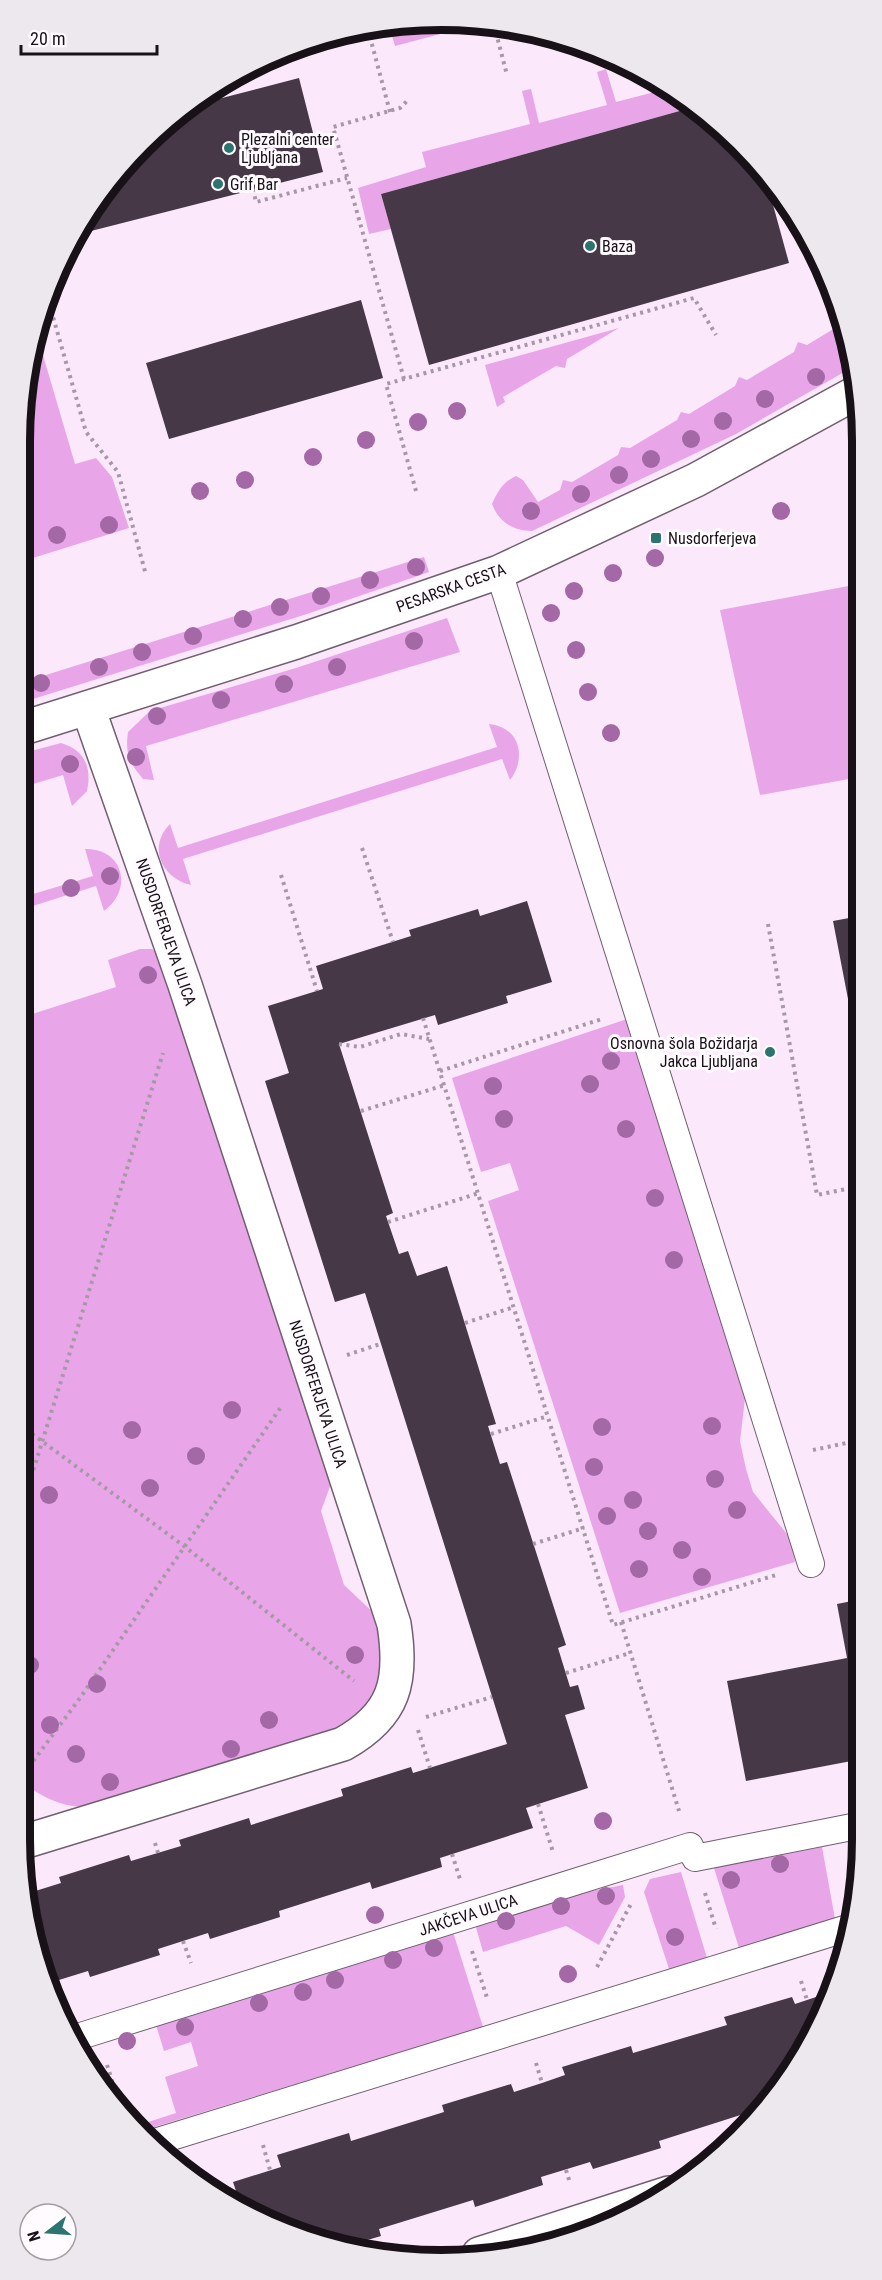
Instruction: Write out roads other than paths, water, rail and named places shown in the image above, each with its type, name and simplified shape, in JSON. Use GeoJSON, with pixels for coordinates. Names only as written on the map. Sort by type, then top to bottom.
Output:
{"type":"FeatureCollection","features":[{"type":"Feature","properties":{"kind":"street","name":"PESARSKA CESTA"},"geometry":{"type":"LineString","coordinates":[[30,726],[296,642],[499,572],[696,480],[849,396]]}},
{"type":"Feature","properties":{"kind":"street","name":"NUSDORFERJEVA ULICA"},"geometry":{"type":"LineString","coordinates":[[30,1839],[343,1744],[372,1726],[387,1707],[393,1694],[398,1668],[394,1624],[185,985],[88,708]]}},
{"type":"Feature","properties":{"kind":"street"},"geometry":{"type":"LineString","coordinates":[[511,2244],[624,2207]]}},
{"type":"Feature","properties":{"kind":"lane"},"geometry":{"type":"LineString","coordinates":[[499,572],[811,1564]]}},
{"type":"Feature","properties":{"kind":"lane","name":"JAKČEVA ULICA"},"geometry":{"type":"LineString","coordinates":[[80,2036],[629,1865],[692,1852],[852,1828]]}},
{"type":"Feature","properties":{"kind":"lane"},"geometry":{"type":"LineString","coordinates":[[161,2140],[841,1930]]}},
{"type":"Feature","properties":{"kind":"place","name":"Plezalni center Ljubljana"},"geometry":{"type":"Point","coordinates":[229,148]}},
{"type":"Feature","properties":{"kind":"place","name":"Grif Bar"},"geometry":{"type":"Point","coordinates":[218,184]}},
{"type":"Feature","properties":{"kind":"place","name":"Baza"},"geometry":{"type":"Point","coordinates":[590,246]}},
{"type":"Feature","properties":{"kind":"place","name":"Nusdorferjeva"},"geometry":{"type":"Point","coordinates":[656,538]}},
{"type":"Feature","properties":{"kind":"place","name":"Osnovna šola Božidarja Jakca Ljubljana"},"geometry":{"type":"Point","coordinates":[770,1052]}}]}
